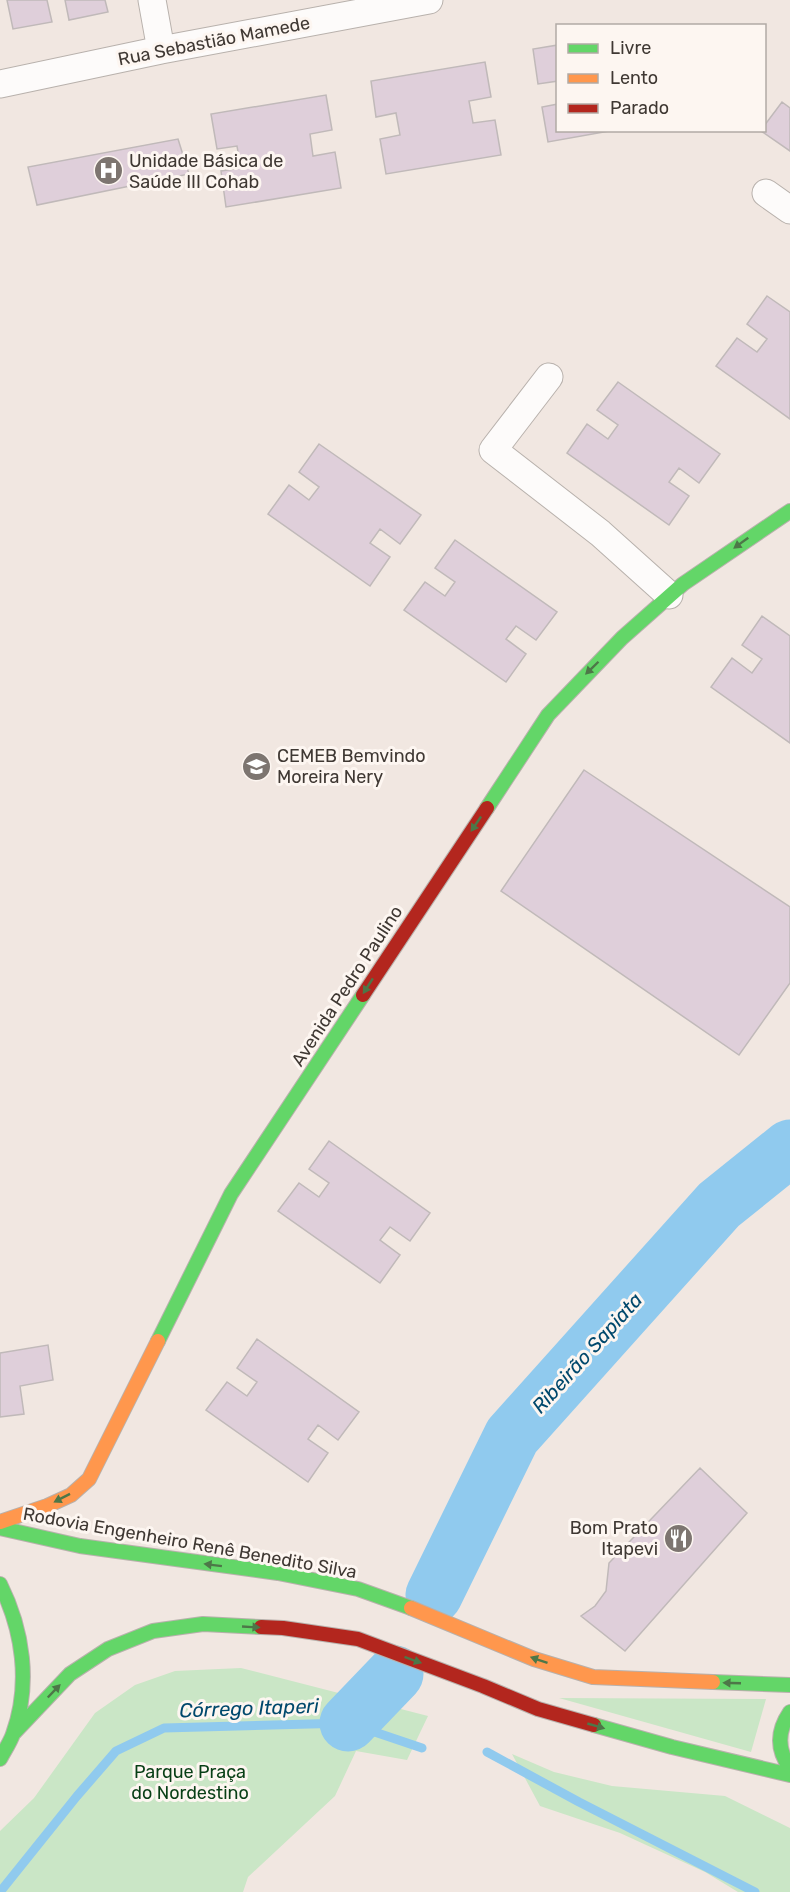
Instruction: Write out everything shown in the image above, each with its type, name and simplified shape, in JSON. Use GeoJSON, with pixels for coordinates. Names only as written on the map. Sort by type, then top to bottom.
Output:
{"type":"FeatureCollection","features":[{"type":"Feature","properties":{"kind":"main road","name":"Avenida Pedro Paulino"},"geometry":{"type":"LineString","coordinates":[[0,1522],[71,1495],[89,1479],[231,1194],[548,715],[583,677],[669,596],[754,534],[786,518]]}},
{"type":"Feature","properties":{"kind":"main road","name":"Rodovia Engenheiro Renê Benedito Silva"},"geometry":{"type":"LineString","coordinates":[[0,1528],[80,1546],[278,1573],[358,1589],[438,1618],[534,1659],[593,1677],[790,1685]]}},
{"type":"Feature","properties":{"kind":"main road"},"geometry":{"type":"LineString","coordinates":[[0,1584],[20,1633],[24,1684],[13,1734],[0,1759]]}},
{"type":"Feature","properties":{"kind":"main road"},"geometry":{"type":"LineString","coordinates":[[13,1734],[70,1674],[108,1649],[153,1631],[203,1624],[283,1628],[358,1639],[538,1709],[672,1747],[790,1775]]}},
{"type":"Feature","properties":{"kind":"main road"},"geometry":{"type":"LineString","coordinates":[[790,1712],[778,1737],[781,1758],[790,1768]]}},
{"type":"Feature","properties":{"kind":"street"},"geometry":{"type":"LineString","coordinates":[[152,0],[161,50]]}},
{"type":"Feature","properties":{"kind":"street","name":"Rua Sebastião Mamede"},"geometry":{"type":"LineString","coordinates":[[0,84],[161,50],[429,0]]}},
{"type":"Feature","properties":{"kind":"street"},"geometry":{"type":"LineString","coordinates":[[766,193],[790,210]]}},
{"type":"Feature","properties":{"kind":"street"},"geometry":{"type":"LineString","coordinates":[[549,377],[493,450],[600,533],[669,596]]}},
{"type":"Feature","properties":{"kind":"green space","name":"Parque Praça do Nordestino"},"geometry":{"type":"Polygon","coordinates":[[[241,1668],[428,1716],[407,1760],[356,1751],[335,1796],[248,1877],[243,1892],[0,1892],[0,1831],[34,1798],[95,1713],[135,1685],[175,1671],[241,1668]]]}},
{"type":"Feature","properties":{"kind":"green space"},"geometry":{"type":"Polygon","coordinates":[[[559,1698],[766,1699],[751,1752],[559,1698]]]}},
{"type":"Feature","properties":{"kind":"green space"},"geometry":{"type":"Polygon","coordinates":[[[512,1754],[554,1772],[612,1786],[725,1796],[790,1828],[790,1892],[738,1892],[705,1872],[620,1833],[540,1806],[512,1754]]]}},
{"type":"Feature","properties":{"kind":"building"},"geometry":{"type":"Polygon","coordinates":[[[7,0],[47,0],[52,22],[13,29],[7,0]]]}},
{"type":"Feature","properties":{"kind":"building"},"geometry":{"type":"Polygon","coordinates":[[[65,0],[105,0],[108,12],[69,20],[65,0]]]}},
{"type":"Feature","properties":{"kind":"building"},"geometry":{"type":"Polygon","coordinates":[[[556,45],[556,81],[538,84],[533,49],[556,45]]]}},
{"type":"Feature","properties":{"kind":"building"},"geometry":{"type":"Polygon","coordinates":[[[485,62],[491,97],[469,101],[473,123],[495,120],[501,155],[386,174],[380,139],[400,135],[396,113],[376,117],[371,81],[485,62]]]}},
{"type":"Feature","properties":{"kind":"building"},"geometry":{"type":"Polygon","coordinates":[[[326,95],[332,130],[310,134],[313,156],[335,152],[341,188],[226,207],[221,171],[241,168],[237,146],[217,149],[211,114],[326,95]]]}},
{"type":"Feature","properties":{"kind":"building"},"geometry":{"type":"Polygon","coordinates":[[[782,102],[790,108],[790,151],[762,132],[766,132],[766,123],[782,102]]]}},
{"type":"Feature","properties":{"kind":"building"},"geometry":{"type":"Polygon","coordinates":[[[556,104],[556,132],[604,132],[548,142],[542,107],[556,104]]]}},
{"type":"Feature","properties":{"kind":"building","name":"Unidade Básica de Saúde III Cohab"},"geometry":{"type":"Polygon","coordinates":[[[178,139],[189,174],[37,205],[28,167],[178,139]]]}},
{"type":"Feature","properties":{"kind":"building"},"geometry":{"type":"Polygon","coordinates":[[[767,296],[790,312],[790,419],[716,366],[737,338],[757,352],[767,339],[747,324],[767,296]]]}},
{"type":"Feature","properties":{"kind":"building"},"geometry":{"type":"Polygon","coordinates":[[[618,382],[720,454],[699,483],[679,468],[669,482],[689,496],[669,525],[567,453],[587,424],[608,439],[618,425],[597,410],[618,382]]]}},
{"type":"Feature","properties":{"kind":"building"},"geometry":{"type":"Polygon","coordinates":[[[319,444],[421,515],[400,544],[380,529],[370,543],[390,557],[370,586],[268,514],[289,485],[309,500],[319,487],[299,472],[319,444]]]}},
{"type":"Feature","properties":{"kind":"building"},"geometry":{"type":"Polygon","coordinates":[[[455,540],[557,612],[536,640],[516,626],[506,639],[526,654],[506,682],[404,610],[425,582],[445,596],[455,582],[435,568],[455,540]]]}},
{"type":"Feature","properties":{"kind":"building"},"geometry":{"type":"Polygon","coordinates":[[[762,616],[790,636],[790,743],[711,687],[732,658],[752,673],[762,659],[742,645],[762,616]]]}},
{"type":"Feature","properties":{"kind":"building"},"geometry":{"type":"Polygon","coordinates":[[[584,770],[790,907],[790,983],[739,1055],[501,891],[584,770]]]}},
{"type":"Feature","properties":{"kind":"building"},"geometry":{"type":"Polygon","coordinates":[[[329,1141],[430,1213],[410,1241],[390,1227],[380,1240],[400,1255],[380,1283],[278,1211],[299,1183],[319,1197],[329,1183],[309,1169],[329,1141]]]}},
{"type":"Feature","properties":{"kind":"building"},"geometry":{"type":"Polygon","coordinates":[[[257,1339],[359,1412],[338,1440],[318,1425],[308,1439],[328,1453],[308,1482],[206,1410],[227,1382],[247,1396],[257,1382],[237,1368],[257,1339]]]}},
{"type":"Feature","properties":{"kind":"building"},"geometry":{"type":"Polygon","coordinates":[[[48,1345],[53,1380],[20,1386],[24,1414],[0,1417],[0,1353],[48,1345]]]}},
{"type":"Feature","properties":{"kind":"building","name":"Bom Prato Itapevi"},"geometry":{"type":"Polygon","coordinates":[[[700,1468],[747,1513],[625,1651],[581,1616],[595,1606],[606,1591],[609,1563],[700,1468]]]}},
{"type":"Feature","properties":{"kind":"waterway","name":"Ribeirão Sapiata"},"geometry":{"type":"LineString","coordinates":[[434,1595],[512,1436],[719,1205],[790,1148]]}},
{"type":"Feature","properties":{"kind":"waterway","name":"Ribeirão Sapiata"},"geometry":{"type":"LineString","coordinates":[[348,1723],[395,1674]]}},
{"type":"Feature","properties":{"kind":"waterway","name":"Córrego Itaperi"},"geometry":{"type":"LineString","coordinates":[[0,1892],[116,1751],[164,1728],[348,1723],[422,1748]]}},
{"type":"Feature","properties":{"kind":"waterway"},"geometry":{"type":"LineString","coordinates":[[487,1752],[755,1892]]}},
{"type":"Feature","properties":{"kind":"traffic: fast"},"geometry":{"type":"LineString","coordinates":[[487,808],[548,715],[622,638],[683,584],[790,511]]}},
{"type":"Feature","properties":{"kind":"traffic: fast"},"geometry":{"type":"LineString","coordinates":[[158,1341],[231,1194],[363,995]]}},
{"type":"Feature","properties":{"kind":"traffic: fast"},"geometry":{"type":"LineString","coordinates":[[0,1528],[80,1546],[278,1573],[358,1589],[411,1608]]}},
{"type":"Feature","properties":{"kind":"traffic: fast"},"geometry":{"type":"LineString","coordinates":[[0,1584],[19,1638],[23,1677],[19,1715],[12,1737],[0,1759]]}},
{"type":"Feature","properties":{"kind":"traffic: fast"},"geometry":{"type":"LineString","coordinates":[[13,1734],[70,1674],[108,1649],[153,1631],[203,1624],[261,1627]]}},
{"type":"Feature","properties":{"kind":"traffic: fast"},"geometry":{"type":"LineString","coordinates":[[713,1682],[790,1685]]}},
{"type":"Feature","properties":{"kind":"traffic: fast"},"geometry":{"type":"LineString","coordinates":[[790,1712],[783,1726],[780,1740],[783,1754],[790,1768]]}},
{"type":"Feature","properties":{"kind":"traffic: fast"},"geometry":{"type":"LineString","coordinates":[[594,1725],[672,1747],[790,1775]]}},
{"type":"Feature","properties":{"kind":"traffic: slow"},"geometry":{"type":"LineString","coordinates":[[0,1522],[71,1495],[89,1479],[158,1341]]}},
{"type":"Feature","properties":{"kind":"traffic: slow"},"geometry":{"type":"LineString","coordinates":[[411,1608],[534,1659],[593,1677],[713,1682]]}},
{"type":"Feature","properties":{"kind":"traffic: jam"},"geometry":{"type":"LineString","coordinates":[[363,995],[487,808]]}},
{"type":"Feature","properties":{"kind":"traffic: jam"},"geometry":{"type":"LineString","coordinates":[[261,1627],[358,1639],[538,1709],[594,1725]]}},
{"type":"Feature","properties":{"kind":"place","name":"Unidade Básica de Saúde III Cohab"},"geometry":{"type":"Point","coordinates":[108,171]}},
{"type":"Feature","properties":{"kind":"place","name":"CEMEB Bemvindo Moreira Nery"},"geometry":{"type":"Point","coordinates":[256,766]}},
{"type":"Feature","properties":{"kind":"place","name":"Bom Prato Itapevi"},"geometry":{"type":"Point","coordinates":[679,1538]}}]}
